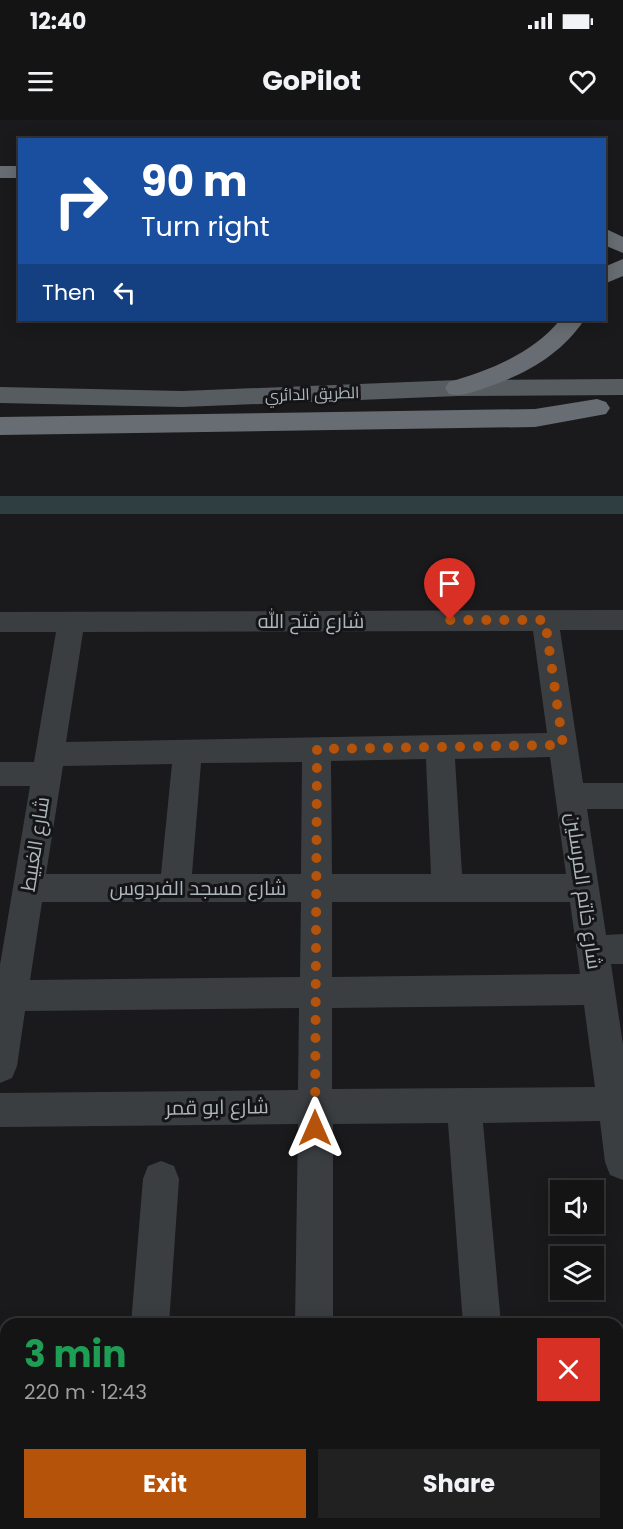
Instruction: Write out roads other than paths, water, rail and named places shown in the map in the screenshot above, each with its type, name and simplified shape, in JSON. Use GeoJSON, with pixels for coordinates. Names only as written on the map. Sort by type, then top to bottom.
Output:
{"type":"FeatureCollection","features":[{"type":"Feature","properties":{"kind":"highway"},"geometry":{"type":"LineString","coordinates":[[0,156],[18,155]]}},
{"type":"Feature","properties":{"kind":"highway"},"geometry":{"type":"LineString","coordinates":[[0,172],[18,172]]}},
{"type":"Feature","properties":{"kind":"highway"},"geometry":{"type":"LineString","coordinates":[[606,236],[623,246]]}},
{"type":"Feature","properties":{"kind":"highway"},"geometry":{"type":"LineString","coordinates":[[606,276],[623,266]]}},
{"type":"Feature","properties":{"kind":"highway"},"geometry":{"type":"LineString","coordinates":[[458,388],[489,379],[528,359],[556,339],[571,321]]}},
{"type":"Feature","properties":{"kind":"highway"},"geometry":{"type":"LineString","coordinates":[[0,426],[535,418],[597,408]]}},
{"type":"Feature","properties":{"kind":"main road","name":"الطريق الدائري"},"geometry":{"type":"LineString","coordinates":[[0,395],[182,399],[458,388],[623,387]]}},
{"type":"Feature","properties":{"kind":"main road","name":"الطريق الدائري"},"geometry":{"type":"LineString","coordinates":[[0,412],[623,408]]}},
{"type":"Feature","properties":{"kind":"street","name":"شارع خاتم المرسلين"},"geometry":{"type":"LineString","coordinates":[[545,620],[584,888],[608,950],[598,988],[623,1162]]}},
{"type":"Feature","properties":{"kind":"street","name":"شارع فتح الله"},"geometry":{"type":"LineString","coordinates":[[0,622],[623,620]]}},
{"type":"Feature","properties":{"kind":"street","name":"شارع الغبيط"},"geometry":{"type":"LineString","coordinates":[[0,1066],[11,996],[11,922],[28,888],[71,622]]}},
{"type":"Feature","properties":{"kind":"street"},"geometry":{"type":"LineString","coordinates":[[0,774],[48,764],[188,751],[563,745]]}},
{"type":"Feature","properties":{"kind":"street"},"geometry":{"type":"LineString","coordinates":[[440,747],[447,888]]}},
{"type":"Feature","properties":{"kind":"street"},"geometry":{"type":"LineString","coordinates":[[314,1318],[317,749]]}},
{"type":"Feature","properties":{"kind":"street"},"geometry":{"type":"LineString","coordinates":[[175,888],[188,751]]}},
{"type":"Feature","properties":{"kind":"street"},"geometry":{"type":"LineString","coordinates":[[570,796],[623,796]]}},
{"type":"Feature","properties":{"kind":"street","name":"شارع مسجد الفردوس"},"geometry":{"type":"LineString","coordinates":[[28,888],[584,888]]}},
{"type":"Feature","properties":{"kind":"street"},"geometry":{"type":"LineString","coordinates":[[11,996],[598,988]]}},
{"type":"Feature","properties":{"kind":"street","name":"شارع ابو قمر"},"geometry":{"type":"LineString","coordinates":[[0,1110],[614,1104]]}},
{"type":"Feature","properties":{"kind":"street"},"geometry":{"type":"LineString","coordinates":[[464,1105],[482,1318]]}},
{"type":"Feature","properties":{"kind":"street"},"geometry":{"type":"LineString","coordinates":[[150,1318],[161,1179]]}},
{"type":"Feature","properties":{"kind":"waterway"},"geometry":{"type":"LineString","coordinates":[[0,505],[623,505]]}}]}
